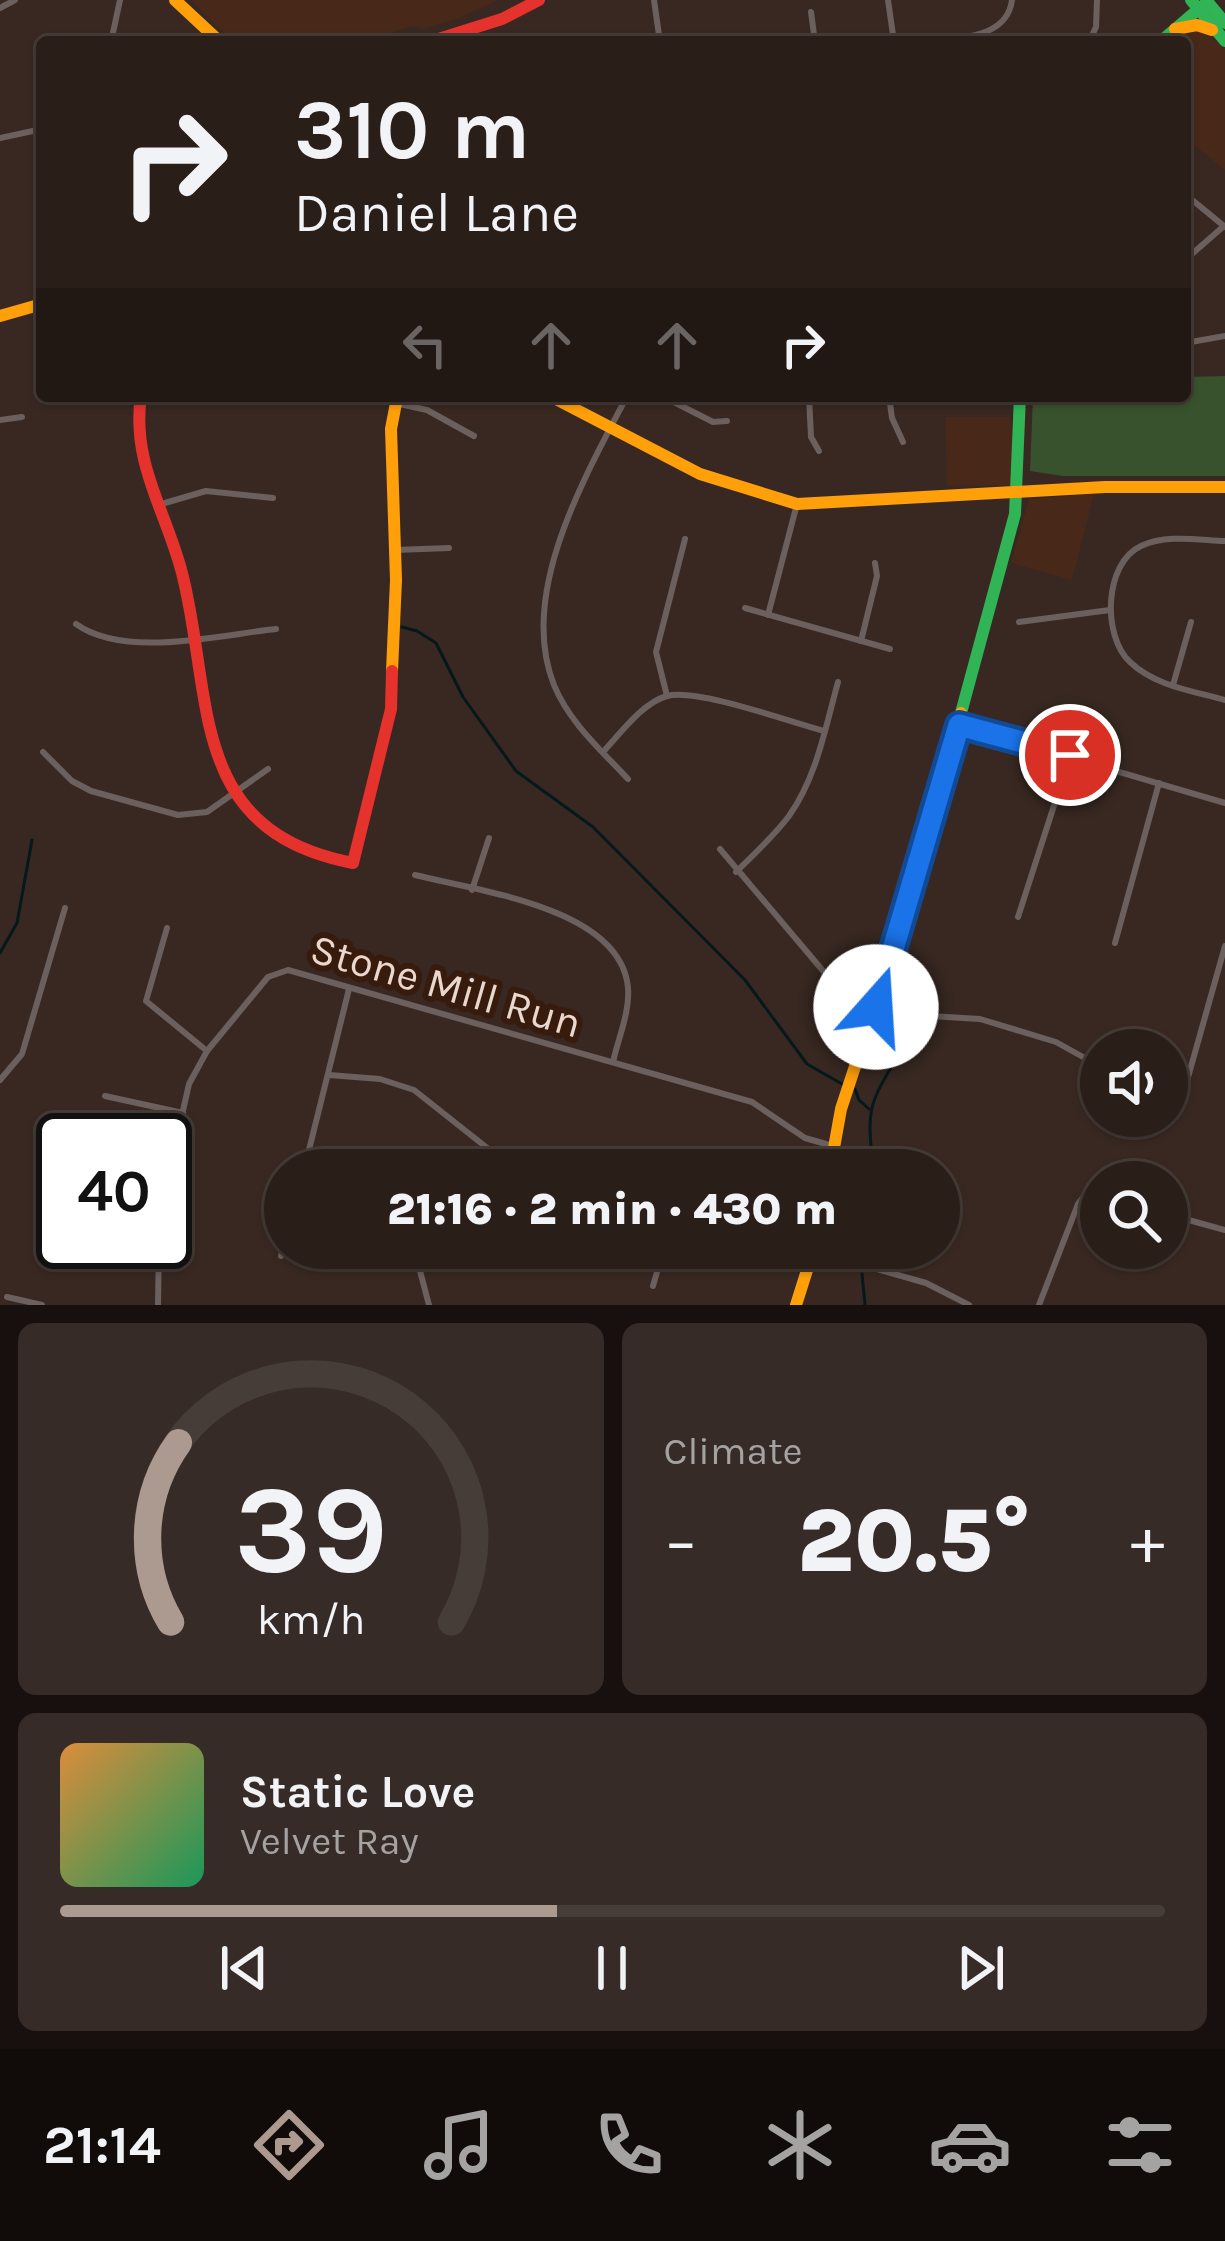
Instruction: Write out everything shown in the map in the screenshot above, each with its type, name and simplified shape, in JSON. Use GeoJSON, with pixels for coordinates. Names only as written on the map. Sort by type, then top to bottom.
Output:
{"type":"FeatureCollection","features":[{"type":"Feature","properties":{"kind":"street"},"geometry":{"type":"LineString","coordinates":[[0,8],[15,0]]}},
{"type":"Feature","properties":{"kind":"street"},"geometry":{"type":"LineString","coordinates":[[112,36],[120,0]]}},
{"type":"Feature","properties":{"kind":"street"},"geometry":{"type":"LineString","coordinates":[[175,0],[214,36]]}},
{"type":"Feature","properties":{"kind":"street"},"geometry":{"type":"LineString","coordinates":[[448,36],[502,19],[539,0]]}},
{"type":"Feature","properties":{"kind":"street"},"geometry":{"type":"LineString","coordinates":[[654,0],[659,36]]}},
{"type":"Feature","properties":{"kind":"street"},"geometry":{"type":"LineString","coordinates":[[888,0],[893,36]]}},
{"type":"Feature","properties":{"kind":"street"},"geometry":{"type":"LineString","coordinates":[[961,36],[990,31],[1011,11],[1012,0]]}},
{"type":"Feature","properties":{"kind":"street"},"geometry":{"type":"LineString","coordinates":[[1092,36],[1097,0]]}},
{"type":"Feature","properties":{"kind":"street"},"geometry":{"type":"LineString","coordinates":[[1167,36],[1201,3],[1222,32]]}},
{"type":"Feature","properties":{"kind":"street"},"geometry":{"type":"LineString","coordinates":[[811,11],[814,36]]}},
{"type":"Feature","properties":{"kind":"street"},"geometry":{"type":"LineString","coordinates":[[1175,29],[1197,25],[1222,32]]}},
{"type":"Feature","properties":{"kind":"street"},"geometry":{"type":"LineString","coordinates":[[0,138],[36,129]]}},
{"type":"Feature","properties":{"kind":"street"},"geometry":{"type":"LineString","coordinates":[[1191,199],[1224,226],[1191,255]]}},
{"type":"Feature","properties":{"kind":"street"},"geometry":{"type":"LineString","coordinates":[[0,316],[36,306]]}},
{"type":"Feature","properties":{"kind":"street"},"geometry":{"type":"LineString","coordinates":[[1191,342],[1225,336]]}},
{"type":"Feature","properties":{"kind":"street"},"geometry":{"type":"LineString","coordinates":[[139,402],[138,448],[185,585],[204,728],[216,762],[236,794],[284,838],[353,863],[391,709],[395,550],[391,429],[396,403]]}},
{"type":"Feature","properties":{"kind":"street"},"geometry":{"type":"LineString","coordinates":[[391,402],[439,414],[474,436]]}},
{"type":"Feature","properties":{"kind":"street"},"geometry":{"type":"LineString","coordinates":[[561,402],[731,488],[797,504],[1105,487],[1225,487]]}},
{"type":"Feature","properties":{"kind":"street"},"geometry":{"type":"LineString","coordinates":[[624,402],[585,474],[560,542],[543,625],[545,658],[555,688],[575,722],[628,779]]}},
{"type":"Feature","properties":{"kind":"street"},"geometry":{"type":"LineString","coordinates":[[677,402],[713,422],[727,421]]}},
{"type":"Feature","properties":{"kind":"street"},"geometry":{"type":"LineString","coordinates":[[808,402],[811,437],[819,451]]}},
{"type":"Feature","properties":{"kind":"street"},"geometry":{"type":"LineString","coordinates":[[891,402],[902,442]]}},
{"type":"Feature","properties":{"kind":"street"},"geometry":{"type":"LineString","coordinates":[[833,1149],[959,725],[1019,492],[1020,402]]}},
{"type":"Feature","properties":{"kind":"street"},"geometry":{"type":"LineString","coordinates":[[0,420],[22,417]]}},
{"type":"Feature","properties":{"kind":"street"},"geometry":{"type":"LineString","coordinates":[[158,505],[206,490],[273,498]]}},
{"type":"Feature","properties":{"kind":"street"},"geometry":{"type":"LineString","coordinates":[[768,615],[797,504]]}},
{"type":"Feature","properties":{"kind":"street"},"geometry":{"type":"LineString","coordinates":[[667,696],[656,652],[685,539]]}},
{"type":"Feature","properties":{"kind":"street"},"geometry":{"type":"LineString","coordinates":[[1225,542],[1170,539],[1137,547],[1123,560],[1111,610],[1118,648],[1148,676],[1225,700]]}},
{"type":"Feature","properties":{"kind":"street"},"geometry":{"type":"LineString","coordinates":[[395,550],[449,548]]}},
{"type":"Feature","properties":{"kind":"street"},"geometry":{"type":"LineString","coordinates":[[861,640],[877,576],[875,563]]}},
{"type":"Feature","properties":{"kind":"street"},"geometry":{"type":"LineString","coordinates":[[745,608],[890,649]]}},
{"type":"Feature","properties":{"kind":"street"},"geometry":{"type":"LineString","coordinates":[[1019,622],[1111,610]]}},
{"type":"Feature","properties":{"kind":"street"},"geometry":{"type":"LineString","coordinates":[[1173,685],[1191,622]]}},
{"type":"Feature","properties":{"kind":"street"},"geometry":{"type":"LineString","coordinates":[[76,624],[91,634],[127,643],[276,629]]}},
{"type":"Feature","properties":{"kind":"street"},"geometry":{"type":"LineString","coordinates":[[736,872],[787,820],[803,794],[818,761],[838,682]]}},
{"type":"Feature","properties":{"kind":"street"},"geometry":{"type":"LineString","coordinates":[[602,752],[649,706],[667,696],[692,695],[824,731]]}},
{"type":"Feature","properties":{"kind":"street"},"geometry":{"type":"LineString","coordinates":[[959,725],[1225,803]]}},
{"type":"Feature","properties":{"kind":"street"},"geometry":{"type":"LineString","coordinates":[[43,752],[72,781],[91,791],[188,816],[207,812],[268,769]]}},
{"type":"Feature","properties":{"kind":"street"},"geometry":{"type":"LineString","coordinates":[[1018,917],[1070,755]]}},
{"type":"Feature","properties":{"kind":"street"},"geometry":{"type":"LineString","coordinates":[[1115,943],[1159,783]]}},
{"type":"Feature","properties":{"kind":"street"},"geometry":{"type":"LineString","coordinates":[[472,890],[488,838]]}},
{"type":"Feature","properties":{"kind":"street"},"geometry":{"type":"LineString","coordinates":[[719,849],[844,994],[907,1016],[980,1019],[1080,1053]]}},
{"type":"Feature","properties":{"kind":"street"},"geometry":{"type":"LineString","coordinates":[[416,875],[574,920],[611,948],[625,969],[628,998],[612,1064]]}},
{"type":"Feature","properties":{"kind":"street"},"geometry":{"type":"LineString","coordinates":[[0,1080],[22,1054],[65,908]]}},
{"type":"Feature","properties":{"kind":"street"},"geometry":{"type":"LineString","coordinates":[[167,928],[146,1001],[206,1051]]}},
{"type":"Feature","properties":{"kind":"street"},"geometry":{"type":"LineString","coordinates":[[1188,1077],[1225,946]]}},
{"type":"Feature","properties":{"kind":"street","name":"Stone Mill Run"},"geometry":{"type":"LineString","coordinates":[[183,1113],[189,1084],[206,1051],[268,977],[288,970],[752,1102],[805,1138],[833,1146]]}},
{"type":"Feature","properties":{"kind":"street"},"geometry":{"type":"LineString","coordinates":[[310,1149],[349,989]]}},
{"type":"Feature","properties":{"kind":"street"},"geometry":{"type":"LineString","coordinates":[[329,1075],[380,1079],[414,1090],[488,1149]]}},
{"type":"Feature","properties":{"kind":"street"},"geometry":{"type":"LineString","coordinates":[[105,1096],[183,1113]]}},
{"type":"Feature","properties":{"kind":"street"},"geometry":{"type":"LineString","coordinates":[[1039,1305],[1080,1201]]}},
{"type":"Feature","properties":{"kind":"street"},"geometry":{"type":"LineString","coordinates":[[1188,1220],[1225,1230]]}},
{"type":"Feature","properties":{"kind":"street"},"geometry":{"type":"LineString","coordinates":[[158,1305],[159,1269]]}},
{"type":"Feature","properties":{"kind":"street"},"geometry":{"type":"LineString","coordinates":[[418,1269],[429,1305]]}},
{"type":"Feature","properties":{"kind":"street"},"geometry":{"type":"LineString","coordinates":[[652,1286],[657,1269]]}},
{"type":"Feature","properties":{"kind":"street"},"geometry":{"type":"LineString","coordinates":[[796,1305],[805,1269]]}},
{"type":"Feature","properties":{"kind":"street"},"geometry":{"type":"LineString","coordinates":[[878,1269],[926,1283],[969,1305]]}},
{"type":"Feature","properties":{"kind":"street"},"geometry":{"type":"LineString","coordinates":[[7,1297],[42,1305]]}},
{"type":"Feature","properties":{"kind":"shaded area"},"geometry":{"type":"Polygon","coordinates":[[[191,0],[498,0],[460,18],[422,29],[414,26],[390,36],[227,36],[191,0]]]}},
{"type":"Feature","properties":{"kind":"shaded area"},"geometry":{"type":"Polygon","coordinates":[[[1196,27],[1225,48],[1225,170],[1191,142],[1191,36],[1176,36],[1196,27]]]}},
{"type":"Feature","properties":{"kind":"shaded area"},"geometry":{"type":"Polygon","coordinates":[[[945,417],[1011,417],[1014,478],[1010,485],[947,486],[945,417]]]}},
{"type":"Feature","properties":{"kind":"shaded area"},"geometry":{"type":"Polygon","coordinates":[[[1094,494],[1072,580],[1011,563],[1029,499],[1094,494]]]}},
{"type":"Feature","properties":{"kind":"green space"},"geometry":{"type":"Polygon","coordinates":[[[1225,376],[1225,476],[1063,476],[1030,471],[1033,402],[1191,402],[1191,377],[1225,376]]]}},
{"type":"Feature","properties":{"kind":"waterway"},"geometry":{"type":"LineString","coordinates":[[402,627],[436,643],[463,697],[516,771],[593,827],[745,980],[807,1064],[842,1084]]}},
{"type":"Feature","properties":{"kind":"waterway"},"geometry":{"type":"LineString","coordinates":[[0,953],[17,923],[32,840]]}},
{"type":"Feature","properties":{"kind":"waterway"},"geometry":{"type":"LineString","coordinates":[[872,1149],[873,1106],[902,1049]]}},
{"type":"Feature","properties":{"kind":"waterway"},"geometry":{"type":"LineString","coordinates":[[855,1089],[869,1109]]}},
{"type":"Feature","properties":{"kind":"waterway"},"geometry":{"type":"LineString","coordinates":[[862,1274],[865,1305]]}},
{"type":"Feature","properties":{"kind":"traffic: fast"},"geometry":{"type":"LineString","coordinates":[[1191,0],[1225,41]]}},
{"type":"Feature","properties":{"kind":"traffic: fast"},"geometry":{"type":"LineString","coordinates":[[1206,0],[1225,23]]}},
{"type":"Feature","properties":{"kind":"traffic: fast"},"geometry":{"type":"LineString","coordinates":[[1167,36],[1201,7]]}},
{"type":"Feature","properties":{"kind":"traffic: fast"},"geometry":{"type":"LineString","coordinates":[[961,713],[1015,514],[1020,402]]}},
{"type":"Feature","properties":{"kind":"traffic: slow"},"geometry":{"type":"LineString","coordinates":[[175,0],[214,36]]}},
{"type":"Feature","properties":{"kind":"traffic: slow"},"geometry":{"type":"LineString","coordinates":[[1175,29],[1197,25],[1212,30]]}},
{"type":"Feature","properties":{"kind":"traffic: slow"},"geometry":{"type":"LineString","coordinates":[[0,316],[36,306]]}},
{"type":"Feature","properties":{"kind":"traffic: slow"},"geometry":{"type":"LineString","coordinates":[[562,402],[700,474],[797,504],[1105,487],[1225,487]]}},
{"type":"Feature","properties":{"kind":"traffic: slow"},"geometry":{"type":"LineString","coordinates":[[392,671],[396,580],[391,429],[396,403]]}},
{"type":"Feature","properties":{"kind":"traffic: slow"},"geometry":{"type":"LineString","coordinates":[[834,1149],[841,1109],[918,875],[961,713]]}},
{"type":"Feature","properties":{"kind":"traffic: slow"},"geometry":{"type":"LineString","coordinates":[[796,1305],[807,1269]]}},
{"type":"Feature","properties":{"kind":"traffic: jam"},"geometry":{"type":"LineString","coordinates":[[448,36],[502,19],[539,0]]}},
{"type":"Feature","properties":{"kind":"traffic: jam"},"geometry":{"type":"LineString","coordinates":[[140,402],[145,465],[182,573],[217,752],[234,790],[260,822],[299,846],[353,863],[391,709],[392,671]]}},
{"type":"Feature","properties":{"kind":"route"},"geometry":{"type":"LineString","coordinates":[[876,1007],[959,725],[1070,755]]}}]}
